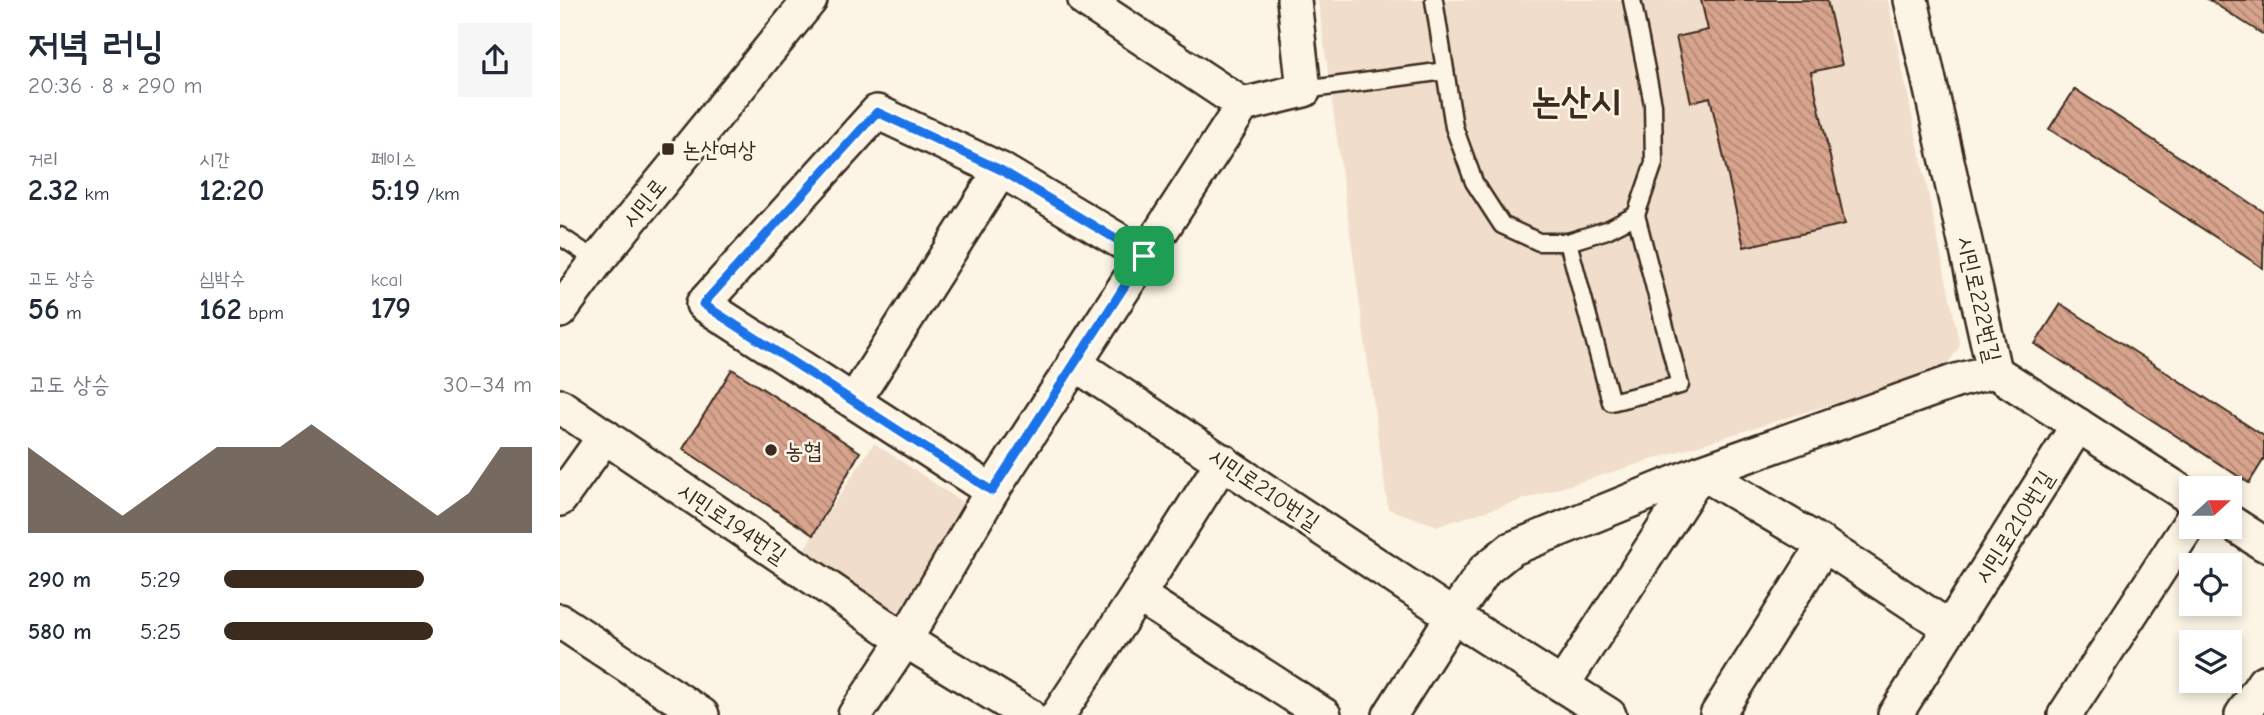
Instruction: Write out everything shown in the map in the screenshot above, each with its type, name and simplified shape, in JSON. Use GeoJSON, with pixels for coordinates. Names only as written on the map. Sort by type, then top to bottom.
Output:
{"type":"FeatureCollection","features":[{"type":"Feature","properties":{"kind":"street","name":"시민로"},"geometry":{"type":"LineString","coordinates":[[560,312],[597,261],[810,0]]}},
{"type":"Feature","properties":{"kind":"street"},"geometry":{"type":"LineString","coordinates":[[1085,0],[1243,105]]}},
{"type":"Feature","properties":{"kind":"street"},"geometry":{"type":"LineString","coordinates":[[855,715],[905,640],[992,491],[1243,105],[1304,90],[1294,0]]}},
{"type":"Feature","properties":{"kind":"street","name":"시민로222번길"},"geometry":{"type":"LineString","coordinates":[[1911,0],[1994,371],[2179,490]]}},
{"type":"Feature","properties":{"kind":"street"},"geometry":{"type":"LineString","coordinates":[[992,491],[703,304],[877,112],[1001,170],[1144,256]]}},
{"type":"Feature","properties":{"kind":"street"},"geometry":{"type":"LineString","coordinates":[[854,401],[1001,170]]}},
{"type":"Feature","properties":{"kind":"street","name":"시민로210번길"},"geometry":{"type":"LineString","coordinates":[[1074,363],[1453,616],[1609,715]]}},
{"type":"Feature","properties":{"kind":"street"},"geometry":{"type":"LineString","coordinates":[[1390,715],[1485,570],[1511,549],[1700,472],[1956,381],[1994,371]]}},
{"type":"Feature","properties":{"kind":"street","name":"시민로194번길"},"geometry":{"type":"LineString","coordinates":[[560,406],[905,640],[1028,715]]}},
{"type":"Feature","properties":{"kind":"street","name":"시민로210번길"},"geometry":{"type":"LineString","coordinates":[[1895,715],[2078,425]]}},
{"type":"Feature","properties":{"kind":"street"},"geometry":{"type":"LineString","coordinates":[[560,499],[605,436]]}},
{"type":"Feature","properties":{"kind":"street"},"geometry":{"type":"LineString","coordinates":[[1058,715],[1223,461]]}},
{"type":"Feature","properties":{"kind":"street"},"geometry":{"type":"LineString","coordinates":[[1700,472],[1824,545],[1950,628]]}},
{"type":"Feature","properties":{"kind":"street"},"geometry":{"type":"LineString","coordinates":[[1563,684],[1700,472]]}},
{"type":"Feature","properties":{"kind":"street"},"geometry":{"type":"LineString","coordinates":[[2242,530],[2264,544]]}},
{"type":"Feature","properties":{"kind":"street"},"geometry":{"type":"LineString","coordinates":[[2065,715],[2179,539]]}},
{"type":"Feature","properties":{"kind":"street"},"geometry":{"type":"LineString","coordinates":[[1717,715],[1824,545]]}},
{"type":"Feature","properties":{"kind":"street"},"geometry":{"type":"LineString","coordinates":[[1138,595],[1324,715]]}},
{"type":"Feature","properties":{"kind":"street"},"geometry":{"type":"LineString","coordinates":[[560,621],[702,715]]}},
{"type":"Feature","properties":{"kind":"street"},"geometry":{"type":"LineString","coordinates":[[2242,715],[2264,682]]}},
{"type":"Feature","properties":{"kind":"lane"},"geometry":{"type":"LineString","coordinates":[[1434,0],[1454,127],[1474,182],[1502,225],[1539,242],[1568,242],[1608,230],[1636,215]]}},
{"type":"Feature","properties":{"kind":"lane"},"geometry":{"type":"LineString","coordinates":[[1568,242],[1611,402],[1680,385],[1636,215],[1654,163],[1653,104],[1632,0]]}},
{"type":"Feature","properties":{"kind":"lane"},"geometry":{"type":"LineString","coordinates":[[1304,90],[1445,71]]}},
{"type":"Feature","properties":{"kind":"lane"},"geometry":{"type":"LineString","coordinates":[[560,236],[597,261]]}},
{"type":"Feature","properties":{"kind":"shaded area"},"geometry":{"type":"Polygon","coordinates":[[[1318,0],[1888,0],[1960,346],[1944,369],[1438,526],[1388,509],[1318,0]]]}},
{"type":"Feature","properties":{"kind":"shaded area"},"geometry":{"type":"Polygon","coordinates":[[[874,443],[976,511],[902,623],[800,555],[874,443]]]}},
{"type":"Feature","properties":{"kind":"building"},"geometry":{"type":"Polygon","coordinates":[[[1701,0],[1827,0],[1842,65],[1811,72],[1845,224],[1744,247],[1710,97],[1691,102],[1676,37],[1708,30],[1701,0]]]}},
{"type":"Feature","properties":{"kind":"building"},"geometry":{"type":"Polygon","coordinates":[[[2209,0],[2264,0],[2264,35],[2209,0]]]}},
{"type":"Feature","properties":{"kind":"building"},"geometry":{"type":"Polygon","coordinates":[[[2075,89],[2264,212],[2263,268],[2049,129],[2075,89]]]}},
{"type":"Feature","properties":{"kind":"building"},"geometry":{"type":"Polygon","coordinates":[[[2061,304],[2264,436],[2264,459],[2249,483],[2035,344],[2061,304]]]}},
{"type":"Feature","properties":{"kind":"building","name":"농협"},"geometry":{"type":"Polygon","coordinates":[[[732,369],[860,452],[813,535],[683,449],[732,369]]]}},
{"type":"Feature","properties":{"kind":"place","name":"논산여상"},"geometry":{"type":"Point","coordinates":[668,149]}},
{"type":"Feature","properties":{"kind":"place","name":"농협"},"geometry":{"type":"Point","coordinates":[771,450]}},
{"type":"Feature","properties":{"kind":"district","name":"논산시"},"geometry":{"type":"Point","coordinates":[1576,101]}},
{"type":"Feature","properties":{"kind":"route"},"geometry":{"type":"LineString","coordinates":[[877,112],[1001,170],[1144,256],[992,491],[703,304],[877,112]]}}]}
